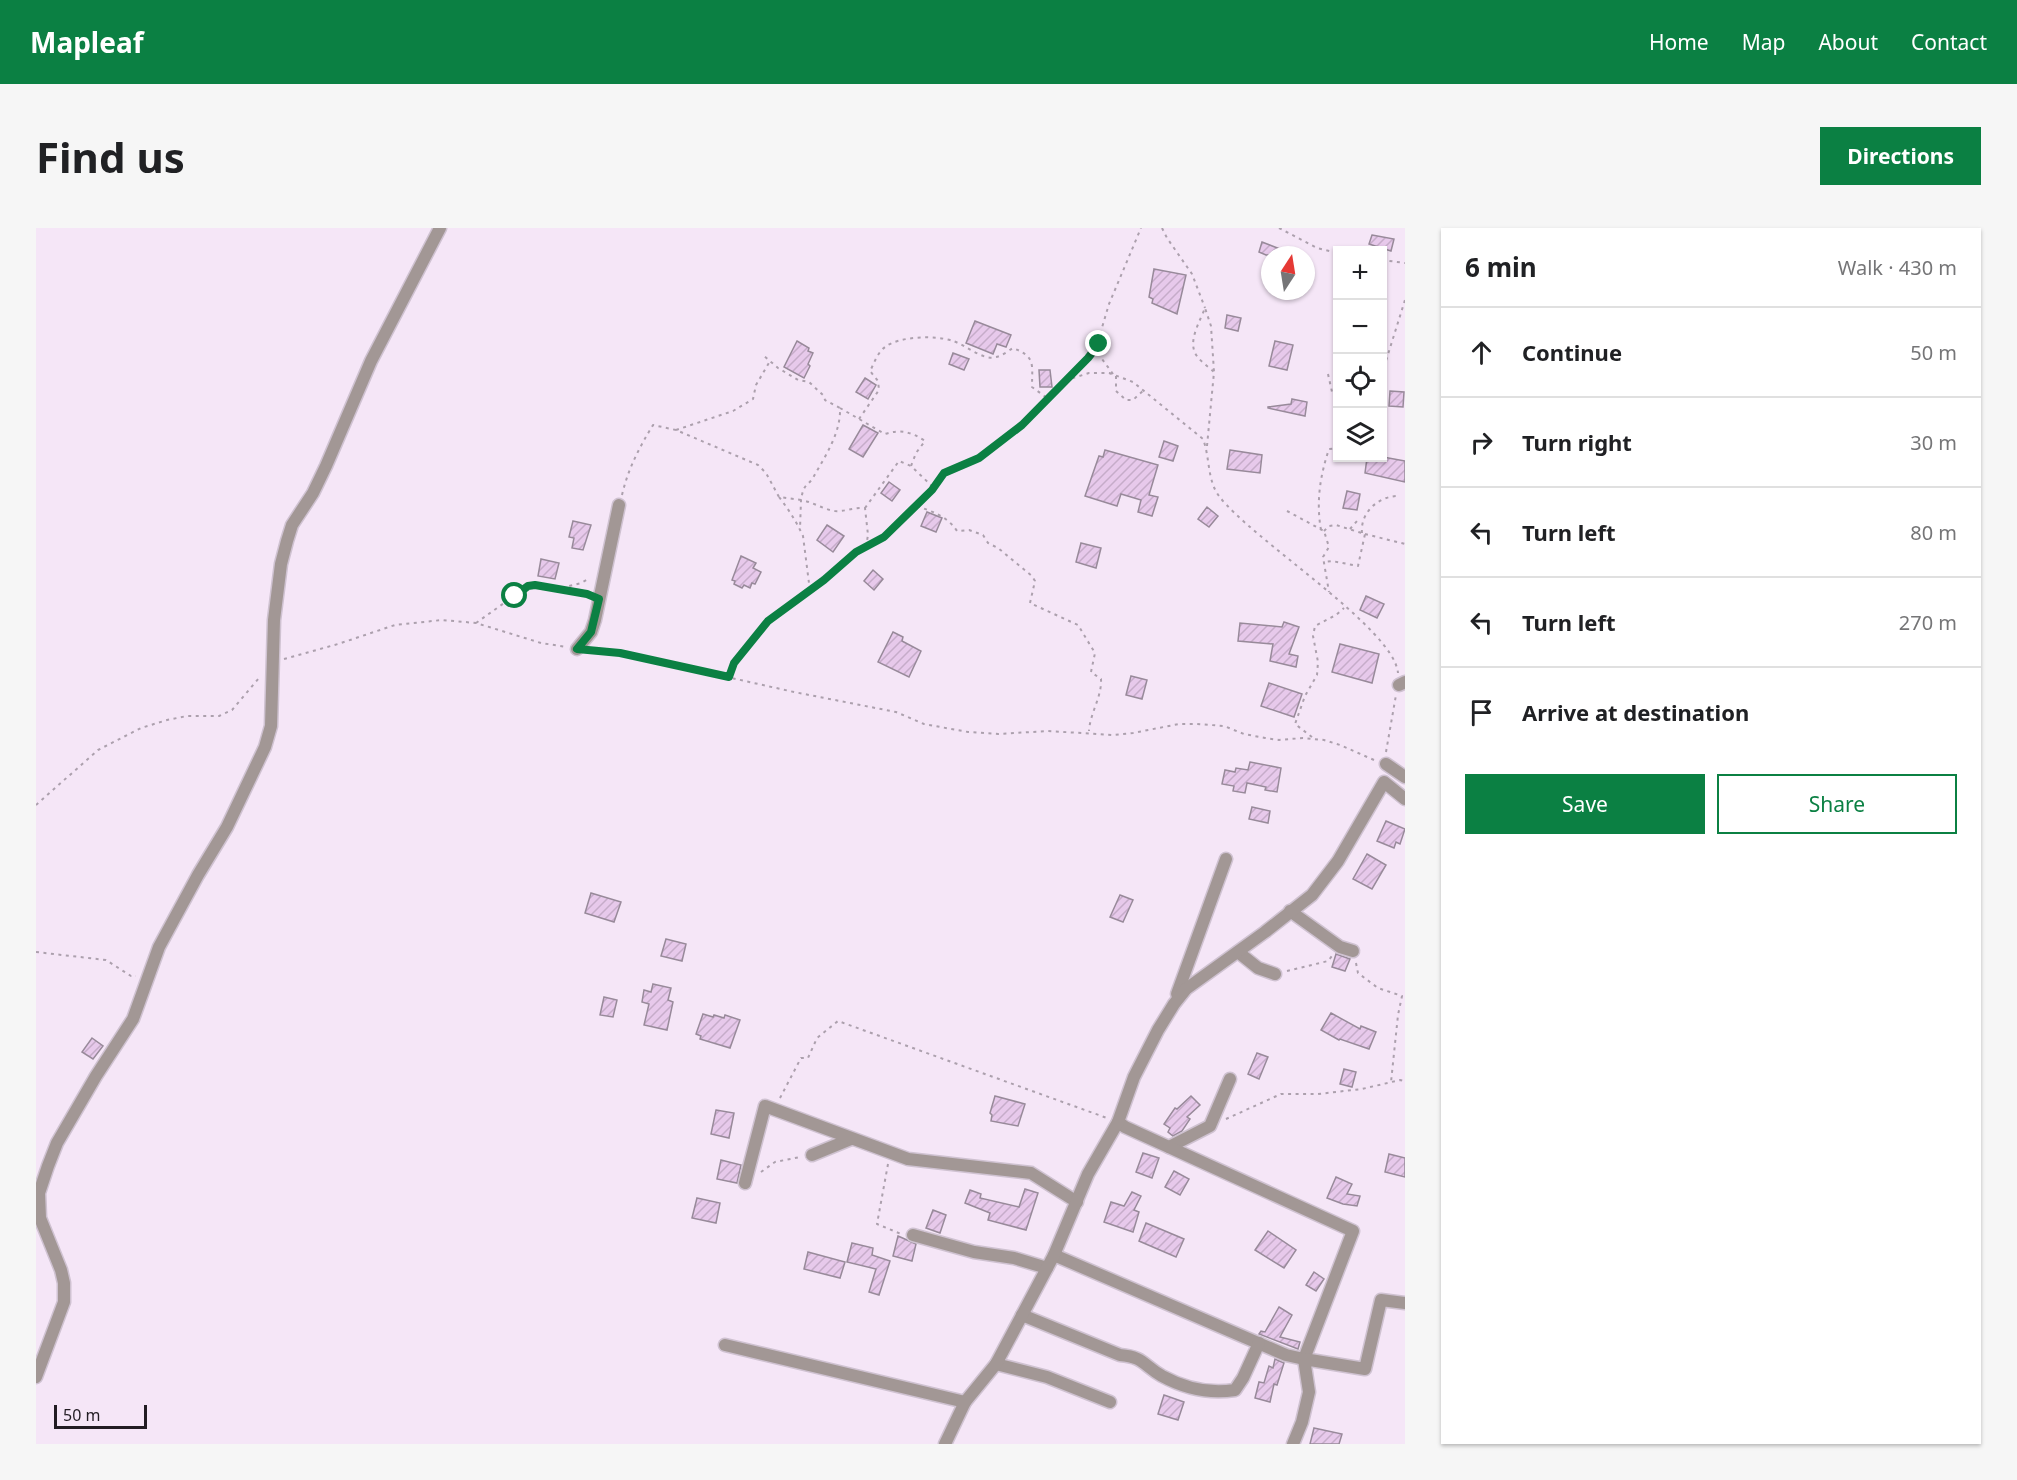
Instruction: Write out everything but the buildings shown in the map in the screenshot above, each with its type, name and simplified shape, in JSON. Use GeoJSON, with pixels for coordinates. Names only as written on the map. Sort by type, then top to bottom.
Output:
{"type":"FeatureCollection","features":[{"type":"Feature","properties":{"kind":"street"},"geometry":{"type":"LineString","coordinates":[[36,1377],[64,1302],[63,1277],[40,1218],[39,1193],[57,1143],[96,1076],[134,1019],[159,947],[227,827],[265,747],[271,726],[274,620],[281,564],[292,525],[313,494],[371,361],[440,228]]}},
{"type":"Feature","properties":{"kind":"street"},"geometry":{"type":"LineString","coordinates":[[577,649],[591,632],[619,505]]}},
{"type":"Feature","properties":{"kind":"street"},"geometry":{"type":"LineString","coordinates":[[1386,764],[1405,777]]}},
{"type":"Feature","properties":{"kind":"street"},"geometry":{"type":"LineString","coordinates":[[945,1444],[965,1402],[996,1364],[1054,1255],[1089,1174],[1118,1122],[1134,1077],[1174,1004],[1186,989],[1311,895],[1338,861],[1384,782],[1405,799]]}},
{"type":"Feature","properties":{"kind":"street"},"geometry":{"type":"LineString","coordinates":[[1174,1004],[1226,859]]}},
{"type":"Feature","properties":{"kind":"street"},"geometry":{"type":"LineString","coordinates":[[1290,911],[1340,947],[1353,951]]}},
{"type":"Feature","properties":{"kind":"street"},"geometry":{"type":"LineString","coordinates":[[1238,952],[1258,968],[1275,974]]}},
{"type":"Feature","properties":{"kind":"street"},"geometry":{"type":"LineString","coordinates":[[1169,1148],[1210,1126],[1230,1079]]}},
{"type":"Feature","properties":{"kind":"street"},"geometry":{"type":"LineString","coordinates":[[745,1183],[765,1106],[908,1159],[1031,1173],[1077,1202]]}},
{"type":"Feature","properties":{"kind":"street"},"geometry":{"type":"LineString","coordinates":[[1118,1122],[1169,1148],[1353,1232],[1304,1359],[1309,1392],[1302,1422],[1293,1444]]}},
{"type":"Feature","properties":{"kind":"street"},"geometry":{"type":"LineString","coordinates":[[812,1155],[851,1139]]}},
{"type":"Feature","properties":{"kind":"street"},"geometry":{"type":"LineString","coordinates":[[913,1236],[974,1252],[1014,1258],[1047,1268]]}},
{"type":"Feature","properties":{"kind":"street"},"geometry":{"type":"LineString","coordinates":[[1054,1255],[1286,1355],[1365,1369],[1381,1300],[1405,1304]]}},
{"type":"Feature","properties":{"kind":"street"},"geometry":{"type":"LineString","coordinates":[[1022,1315],[1120,1355],[1135,1356],[1162,1376],[1200,1390],[1219,1392],[1235,1389],[1244,1378],[1259,1343]]}},
{"type":"Feature","properties":{"kind":"street"},"geometry":{"type":"LineString","coordinates":[[725,1345],[965,1402]]}},
{"type":"Feature","properties":{"kind":"street"},"geometry":{"type":"LineString","coordinates":[[996,1364],[1047,1377],[1110,1402]]}},
{"type":"Feature","properties":{"kind":"path"},"geometry":{"type":"LineString","coordinates":[[1141,228],[1109,304],[1101,327],[1099,344],[1102,359],[1114,375],[1116,392],[1126,400],[1133,400],[1144,390]]}},
{"type":"Feature","properties":{"kind":"path"},"geometry":{"type":"LineString","coordinates":[[36,806],[98,750],[141,728],[187,716],[219,716],[232,710],[273,663],[395,624],[442,620],[476,623],[541,643],[620,653],[803,694],[896,712],[924,724],[969,732],[998,734],[1048,731],[1113,735],[1179,724],[1224,726],[1244,734],[1265,738],[1314,739],[1340,745],[1386,764],[1386,743],[1402,684],[1398,667],[1389,652],[1373,633],[1329,592],[1237,516],[1218,494],[1210,476],[1207,449],[1214,372],[1211,326],[1192,274],[1162,228]]}},
{"type":"Feature","properties":{"kind":"path"},"geometry":{"type":"LineString","coordinates":[[1279,228],[1317,248],[1333,253]]}},
{"type":"Feature","properties":{"kind":"path"},"geometry":{"type":"LineString","coordinates":[[1387,261],[1405,263]]}},
{"type":"Feature","properties":{"kind":"path"},"geometry":{"type":"LineString","coordinates":[[1387,359],[1405,300]]}},
{"type":"Feature","properties":{"kind":"path"},"geometry":{"type":"LineString","coordinates":[[1205,308],[1195,336],[1194,350],[1214,372]]}},
{"type":"Feature","properties":{"kind":"path"},"geometry":{"type":"LineString","coordinates":[[859,419],[879,390],[878,381],[870,371],[879,354],[885,347],[901,340],[927,338],[954,341],[987,357],[995,358],[1013,348],[1019,350],[1026,353],[1032,361],[1032,387],[1047,398]]}},
{"type":"Feature","properties":{"kind":"path"},"geometry":{"type":"LineString","coordinates":[[729,677],[734,663],[768,621],[810,591],[856,552],[884,537],[934,488],[944,473],[979,458],[1022,425],[1099,344]]}},
{"type":"Feature","properties":{"kind":"path"},"geometry":{"type":"LineString","coordinates":[[763,355],[798,380],[809,382],[824,396],[825,400],[885,434],[893,431],[912,432],[925,441],[916,453],[912,466]]}},
{"type":"Feature","properties":{"kind":"path"},"geometry":{"type":"LineString","coordinates":[[676,430],[733,411],[753,399],[756,385],[770,361]]}},
{"type":"Feature","properties":{"kind":"path"},"geometry":{"type":"LineString","coordinates":[[1067,380],[1089,373],[1114,375],[1133,382],[1203,439],[1207,449]]}},
{"type":"Feature","properties":{"kind":"path"},"geometry":{"type":"LineString","coordinates":[[1328,374],[1333,392]]}},
{"type":"Feature","properties":{"kind":"path"},"geometry":{"type":"LineString","coordinates":[[800,529],[804,486],[812,479],[837,430],[840,408]]}},
{"type":"Feature","properties":{"kind":"path"},"geometry":{"type":"LineString","coordinates":[[619,505],[625,480],[637,452],[653,425],[676,430],[758,465],[766,473],[779,497],[797,521],[804,546],[810,591]]}},
{"type":"Feature","properties":{"kind":"path"},"geometry":{"type":"LineString","coordinates":[[1329,592],[1323,557],[1329,547],[1322,531],[1318,506],[1321,472],[1329,449],[1333,449]]}},
{"type":"Feature","properties":{"kind":"path"},"geometry":{"type":"LineString","coordinates":[[866,547],[868,535],[865,508],[899,460],[912,466],[934,488]]}},
{"type":"Feature","properties":{"kind":"path"},"geometry":{"type":"LineString","coordinates":[[1350,529],[1357,521],[1361,522],[1377,503],[1389,496],[1398,496]]}},
{"type":"Feature","properties":{"kind":"path"},"geometry":{"type":"LineString","coordinates":[[779,497],[813,502],[836,511],[854,507],[865,508]]}},
{"type":"Feature","properties":{"kind":"path"},"geometry":{"type":"LineString","coordinates":[[917,506],[951,522],[957,531],[969,530],[983,535],[988,543],[998,548],[1032,576],[1035,581],[1030,603],[1082,629],[1095,653],[1091,672],[1101,680],[1102,687],[1089,722],[1088,732]]}},
{"type":"Feature","properties":{"kind":"path"},"geometry":{"type":"LineString","coordinates":[[1287,511],[1322,531]]}},
{"type":"Feature","properties":{"kind":"path"},"geometry":{"type":"LineString","coordinates":[[1324,562],[1332,561],[1358,566],[1363,534],[1361,522]]}},
{"type":"Feature","properties":{"kind":"path"},"geometry":{"type":"LineString","coordinates":[[1322,531],[1329,526],[1336,525],[1405,544]]}},
{"type":"Feature","properties":{"kind":"path"},"geometry":{"type":"LineString","coordinates":[[559,588],[581,583],[606,570]]}},
{"type":"Feature","properties":{"kind":"path"},"geometry":{"type":"LineString","coordinates":[[476,623],[528,586],[559,588],[599,599]]}},
{"type":"Feature","properties":{"kind":"path"},"geometry":{"type":"LineString","coordinates":[[1314,739],[1295,724],[1305,696],[1317,675],[1318,662],[1313,636],[1315,626],[1336,615],[1345,607]]}},
{"type":"Feature","properties":{"kind":"path"},"geometry":{"type":"LineString","coordinates":[[1275,974],[1328,961],[1340,947]]}},
{"type":"Feature","properties":{"kind":"path"},"geometry":{"type":"LineString","coordinates":[[1353,951],[1358,973],[1378,988],[1402,996],[1391,1082]]}},
{"type":"Feature","properties":{"kind":"path"},"geometry":{"type":"LineString","coordinates":[[36,952],[106,960],[131,976],[149,975]]}},
{"type":"Feature","properties":{"kind":"path"},"geometry":{"type":"LineString","coordinates":[[773,1110],[801,1058],[808,1058],[817,1038],[838,1021],[1118,1122]]}},
{"type":"Feature","properties":{"kind":"path"},"geometry":{"type":"LineString","coordinates":[[1210,1126],[1281,1094],[1318,1094],[1405,1081]]}},
{"type":"Feature","properties":{"kind":"path"},"geometry":{"type":"LineString","coordinates":[[890,1153],[877,1224],[894,1232],[913,1236]]}},
{"type":"Feature","properties":{"kind":"path"},"geometry":{"type":"LineString","coordinates":[[745,1183],[775,1162],[812,1155]]}},
{"type":"Feature","properties":{"kind":"route"},"geometry":{"type":"LineString","coordinates":[[515,596],[528,586],[535,585],[587,594],[599,599],[591,632],[577,649],[620,653],[729,677],[734,663],[768,621],[810,591],[856,552],[884,537],[932,490],[944,473],[979,458],[1022,425],[1099,344]]}}]}
